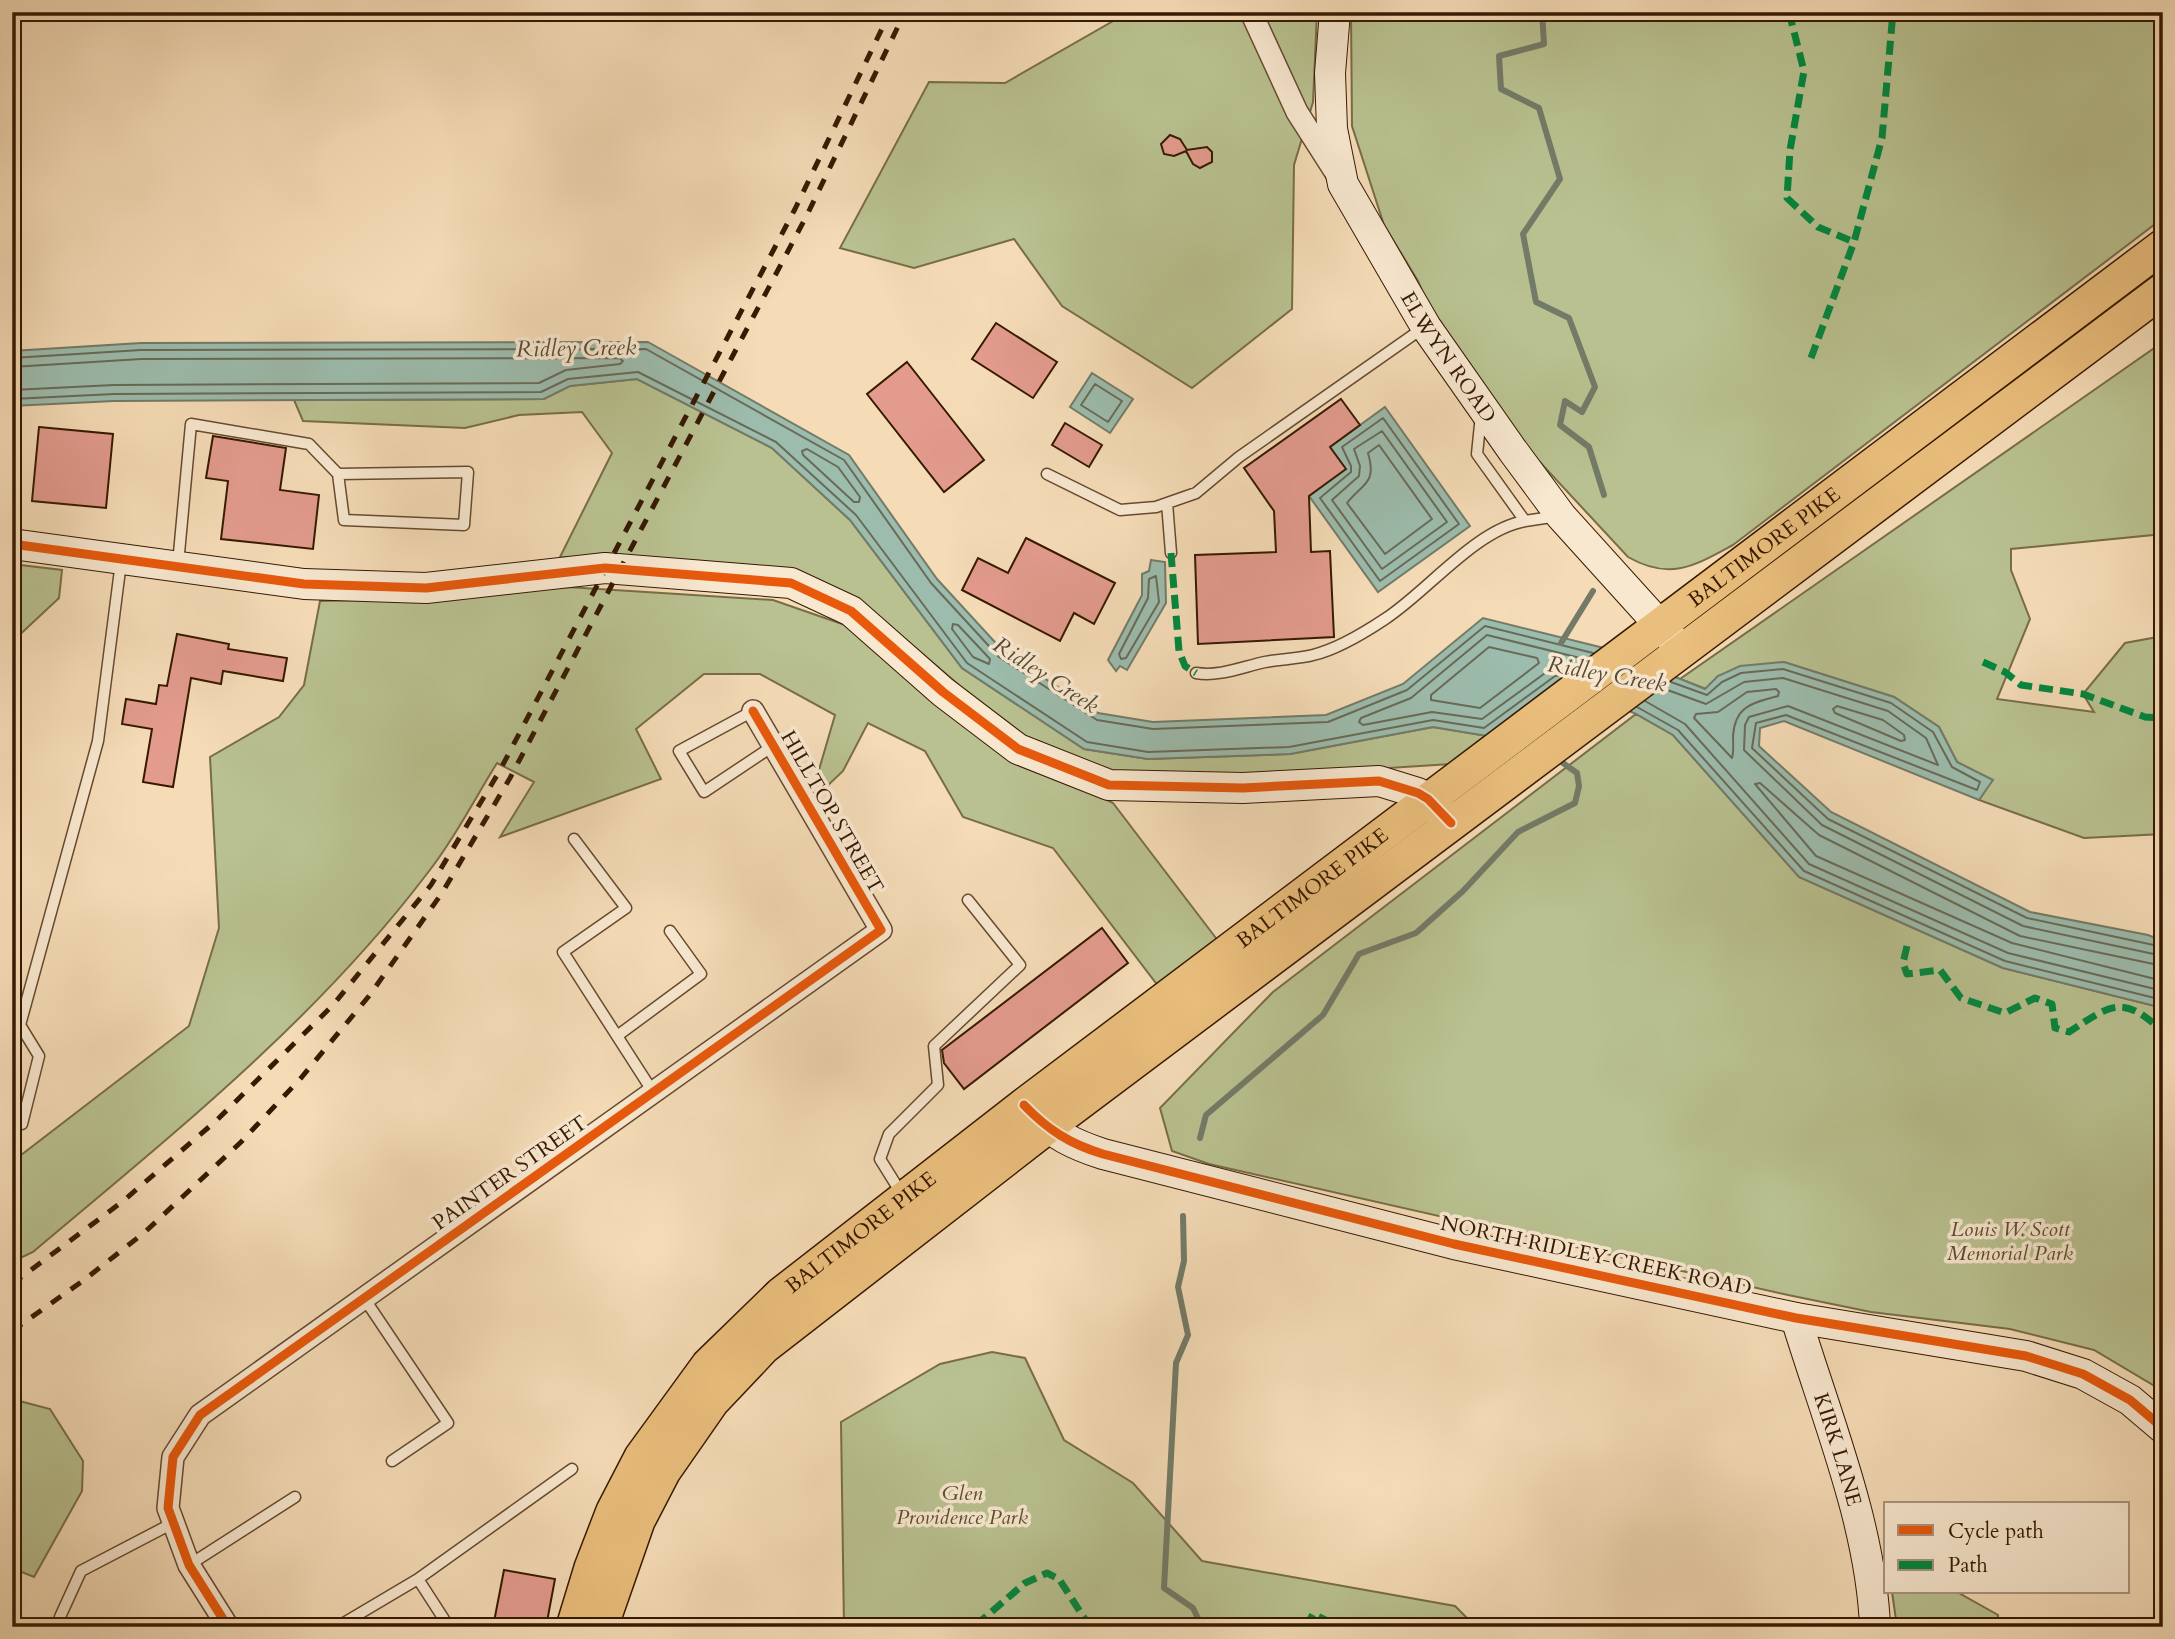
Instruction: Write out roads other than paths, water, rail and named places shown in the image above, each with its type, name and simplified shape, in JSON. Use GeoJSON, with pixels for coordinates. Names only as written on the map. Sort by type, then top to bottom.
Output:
{"type":"FeatureCollection","features":[{"type":"Feature","properties":{"kind":"main road","name":"BALTIMORE PIKE"},"geometry":{"type":"LineString","coordinates":[[601,1627],[616,1577],[650,1496],[684,1440],[729,1382],[782,1332],[1035,1117],[1428,799],[2163,246]]}},
{"type":"Feature","properties":{"kind":"main road","name":"BALTIMORE PIKE"},"geometry":{"type":"LineString","coordinates":[[573,1627],[591,1568],[613,1511],[641,1457],[691,1386],[726,1345],[763,1310],[905,1198],[1035,1117],[1451,823],[2163,290]]}},
{"type":"Feature","properties":{"kind":"street"},"geometry":{"type":"LineString","coordinates":[[1251,12],[1297,112],[1343,184]]}},
{"type":"Feature","properties":{"kind":"street","name":"ELWYN ROAD"},"geometry":{"type":"LineString","coordinates":[[1335,12],[1330,73],[1332,129],[1343,184],[1426,327],[1561,516],[1659,625],[1672,658]]}},
{"type":"Feature","properties":{"kind":"street"},"geometry":{"type":"LineString","coordinates":[[12,544],[304,584],[412,587],[605,568],[790,583],[851,611],[943,692],[1018,749],[1109,785],[1243,788],[1379,781],[1403,786],[1428,799],[1451,823]]}},
{"type":"Feature","properties":{"kind":"street","name":"HILLTOP STREET"},"geometry":{"type":"LineString","coordinates":[[752,711],[881,930]]}},
{"type":"Feature","properties":{"kind":"street","name":"PAINTER STREET"},"geometry":{"type":"LineString","coordinates":[[173,1523],[168,1508],[173,1457],[200,1415],[881,930]]}},
{"type":"Feature","properties":{"kind":"street","name":"NORTH RIDLEY CREEK ROAD"},"geometry":{"type":"LineString","coordinates":[[1035,1117],[1073,1143],[1103,1154],[1427,1237],[1796,1318],[2025,1356],[2083,1374],[2130,1400],[2163,1428]]}},
{"type":"Feature","properties":{"kind":"street","name":"KIRK LANE"},"geometry":{"type":"LineString","coordinates":[[1796,1318],[1856,1511],[1874,1584],[1875,1627]]}},
{"type":"Feature","properties":{"kind":"street"},"geometry":{"type":"LineString","coordinates":[[173,1523],[189,1565],[228,1627]]}},
{"type":"Feature","properties":{"kind":"lane"},"geometry":{"type":"LineString","coordinates":[[1047,474],[1120,510],[1167,503],[1196,493],[1239,457],[1426,327]]}},
{"type":"Feature","properties":{"kind":"lane"},"geometry":{"type":"LineString","coordinates":[[1482,407],[1477,454],[1525,521]]}},
{"type":"Feature","properties":{"kind":"lane"},"geometry":{"type":"LineString","coordinates":[[178,567],[191,424],[309,443],[338,474],[344,520],[464,525],[468,472],[338,474]]}},
{"type":"Feature","properties":{"kind":"lane"},"geometry":{"type":"LineString","coordinates":[[1167,503],[1171,553]]}},
{"type":"Feature","properties":{"kind":"lane"},"geometry":{"type":"LineString","coordinates":[[1196,673],[1221,673],[1286,657],[1312,656],[1350,640],[1387,618],[1508,524],[1561,516]]}},
{"type":"Feature","properties":{"kind":"lane"},"geometry":{"type":"LineString","coordinates":[[22,1124],[39,1056],[20,1026],[97,741],[121,559]]}},
{"type":"Feature","properties":{"kind":"lane"},"geometry":{"type":"LineString","coordinates":[[752,711],[680,751],[704,792],[773,746]]}},
{"type":"Feature","properties":{"kind":"lane"},"geometry":{"type":"LineString","coordinates":[[574,839],[626,908],[563,952],[653,1092]]}},
{"type":"Feature","properties":{"kind":"lane"},"geometry":{"type":"LineString","coordinates":[[905,1198],[880,1159],[889,1134],[938,1085],[934,1046],[1020,965],[968,900]]}},
{"type":"Feature","properties":{"kind":"lane"},"geometry":{"type":"LineString","coordinates":[[617,1036],[701,974],[670,931]]}},
{"type":"Feature","properties":{"kind":"lane"},"geometry":{"type":"LineString","coordinates":[[364,1298],[448,1423],[391,1461]]}},
{"type":"Feature","properties":{"kind":"lane"},"geometry":{"type":"LineString","coordinates":[[337,1627],[418,1579],[572,1469]]}},
{"type":"Feature","properties":{"kind":"lane"},"geometry":{"type":"LineString","coordinates":[[189,1565],[295,1497]]}},
{"type":"Feature","properties":{"kind":"lane"},"geometry":{"type":"LineString","coordinates":[[66,1627],[61,1617],[81,1571],[173,1523]]}},
{"type":"Feature","properties":{"kind":"lane"},"geometry":{"type":"LineString","coordinates":[[418,1579],[449,1627]]}},
{"type":"Feature","properties":{"kind":"water","name":"Ridley Creek"},"geometry":{"type":"Polygon","coordinates":[[[648,342],[849,455],[937,579],[1004,652],[1098,713],[1153,722],[1326,715],[1403,684],[1483,618],[1604,648],[1705,689],[1718,676],[1740,666],[1784,662],[1894,697],[1939,727],[1957,762],[1993,780],[1979,800],[1784,721],[1760,728],[1759,746],[1831,812],[2030,912],[2148,935],[2163,941],[2163,1008],[2003,968],[1799,877],[1673,735],[1636,714],[1560,681],[1487,736],[1433,727],[1290,754],[1148,759],[1084,749],[962,668],[850,520],[772,448],[637,379],[570,386],[544,399],[114,401],[12,406],[12,351],[141,343],[648,342]]]}},
{"type":"Feature","properties":{"kind":"water"},"geometry":{"type":"Polygon","coordinates":[[[1092,373],[1133,399],[1110,433],[1070,407],[1092,373]]]}},
{"type":"Feature","properties":{"kind":"water"},"geometry":{"type":"Polygon","coordinates":[[[1385,407],[1470,526],[1378,592],[1309,496],[1345,469],[1330,447],[1385,407]]]}},
{"type":"Feature","properties":{"kind":"water"},"geometry":{"type":"Polygon","coordinates":[[[1151,560],[1165,562],[1166,603],[1127,670],[1120,666],[1116,671],[1108,660],[1142,595],[1142,574],[1149,571],[1151,560]]]}},
{"type":"Feature","properties":{"kind":"waterway"},"geometry":{"type":"LineString","coordinates":[[1542,12],[1544,44],[1499,56],[1501,89],[1539,108],[1560,179],[1523,234],[1536,302],[1569,318],[1595,387],[1582,412],[1565,401],[1560,425],[1589,447],[1604,495]]}},
{"type":"Feature","properties":{"kind":"waterway","name":"Ridley Creek"},"geometry":{"type":"LineString","coordinates":[[1561,643],[1593,591]]}},
{"type":"Feature","properties":{"kind":"waterway"},"geometry":{"type":"LineString","coordinates":[[1200,1138],[1206,1115],[1323,1015],[1359,954],[1416,933],[1463,891],[1518,832],[1575,803],[1579,786],[1577,773],[1556,758]]}},
{"type":"Feature","properties":{"kind":"waterway"},"geometry":{"type":"LineString","coordinates":[[1183,1216],[1184,1261],[1178,1287],[1188,1335],[1176,1363],[1164,1588],[1193,1608],[1202,1627]]}},
{"type":"Feature","properties":{"kind":"railway"},"geometry":{"type":"LineString","coordinates":[[12,1284],[122,1202],[217,1120],[333,1005],[431,885],[499,772],[795,209],[890,12]]}},
{"type":"Feature","properties":{"kind":"railway"},"geometry":{"type":"LineString","coordinates":[[12,1331],[145,1232],[241,1142],[301,1078],[369,996],[442,893],[510,778],[807,215],[905,12]]}},
{"type":"Feature","properties":{"kind":"park label","name":"Louis W. Scott Memorial Park"},"geometry":{"type":"Point","coordinates":[2010,1241]}},
{"type":"Feature","properties":{"kind":"park label","name":"Glen Providence Park"},"geometry":{"type":"Point","coordinates":[962,1505]}}]}
